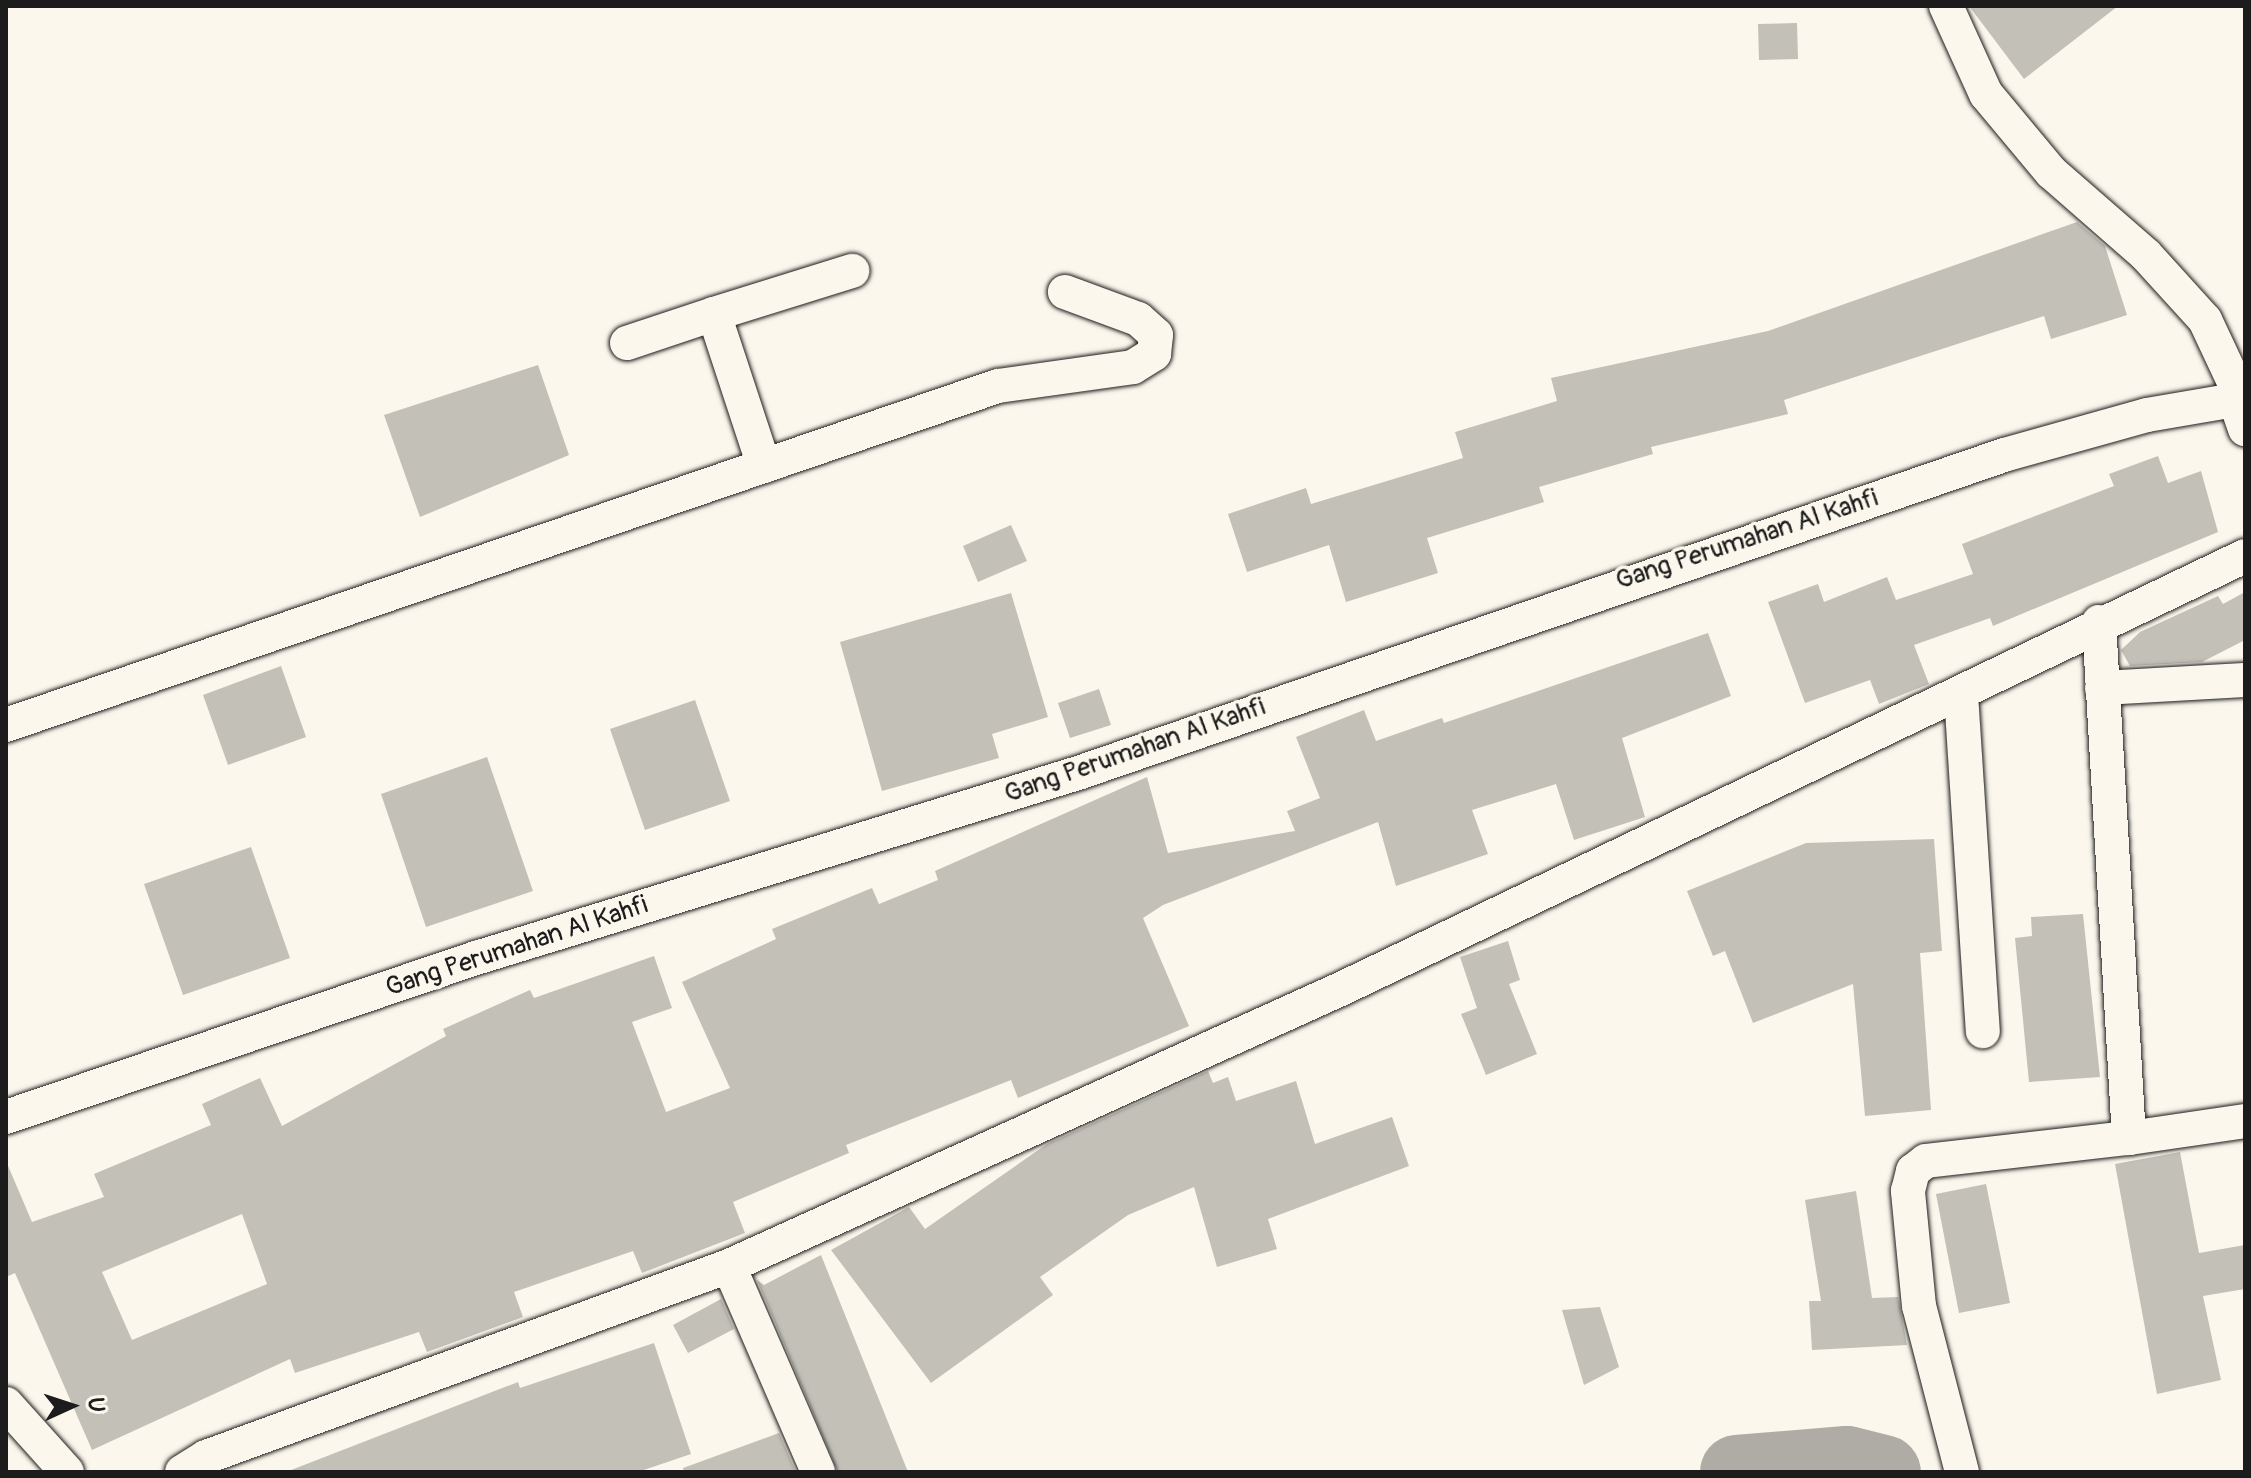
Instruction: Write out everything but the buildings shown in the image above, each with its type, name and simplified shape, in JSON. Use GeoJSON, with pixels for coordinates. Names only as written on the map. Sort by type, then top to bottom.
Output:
{"type":"FeatureCollection","features":[{"type":"Feature","properties":{"kind":"street"},"geometry":{"type":"LineString","coordinates":[[1946,6],[1986,94],[2051,172],[2146,255],[2205,320],[2235,384],[2240,415]]}},
{"type":"Feature","properties":{"kind":"street"},"geometry":{"type":"LineString","coordinates":[[627,343],[852,271]]}},
{"type":"Feature","properties":{"kind":"street"},"geometry":{"type":"LineString","coordinates":[[6,725],[998,386],[1133,367],[1154,354],[1156,335],[1138,319],[1065,292]]}},
{"type":"Feature","properties":{"kind":"street"},"geometry":{"type":"LineString","coordinates":[[714,314],[764,466]]}},
{"type":"Feature","properties":{"kind":"street","name":"Gang Perumahan Al Kahfi"},"geometry":{"type":"LineString","coordinates":[[6,1117],[476,958],[1078,773],[2004,455],[2147,415],[2240,415]]}},
{"type":"Feature","properties":{"kind":"street"},"geometry":{"type":"LineString","coordinates":[[182,1472],[206,1457],[729,1266],[1343,988],[1961,694],[2099,622],[2245,556]]}},
{"type":"Feature","properties":{"kind":"street"},"geometry":{"type":"LineString","coordinates":[[2099,622],[2129,1138]]}},
{"type":"Feature","properties":{"kind":"street"},"geometry":{"type":"LineString","coordinates":[[2102,688],[2245,680]]}},
{"type":"Feature","properties":{"kind":"street"},"geometry":{"type":"LineString","coordinates":[[1961,694],[1983,1031]]}},
{"type":"Feature","properties":{"kind":"street"},"geometry":{"type":"LineString","coordinates":[[1962,1472],[1919,1306],[1908,1191],[1913,1171],[1926,1161],[2129,1138],[2245,1121]]}},
{"type":"Feature","properties":{"kind":"street"},"geometry":{"type":"LineString","coordinates":[[729,1266],[818,1472]]}},
{"type":"Feature","properties":{"kind":"street"},"geometry":{"type":"LineString","coordinates":[[6,1404],[67,1472]]}},
{"type":"Feature","properties":{"kind":"waterway"},"geometry":{"type":"LineString","coordinates":[[1737,1472],[1847,1463],[1884,1472]]}}]}
